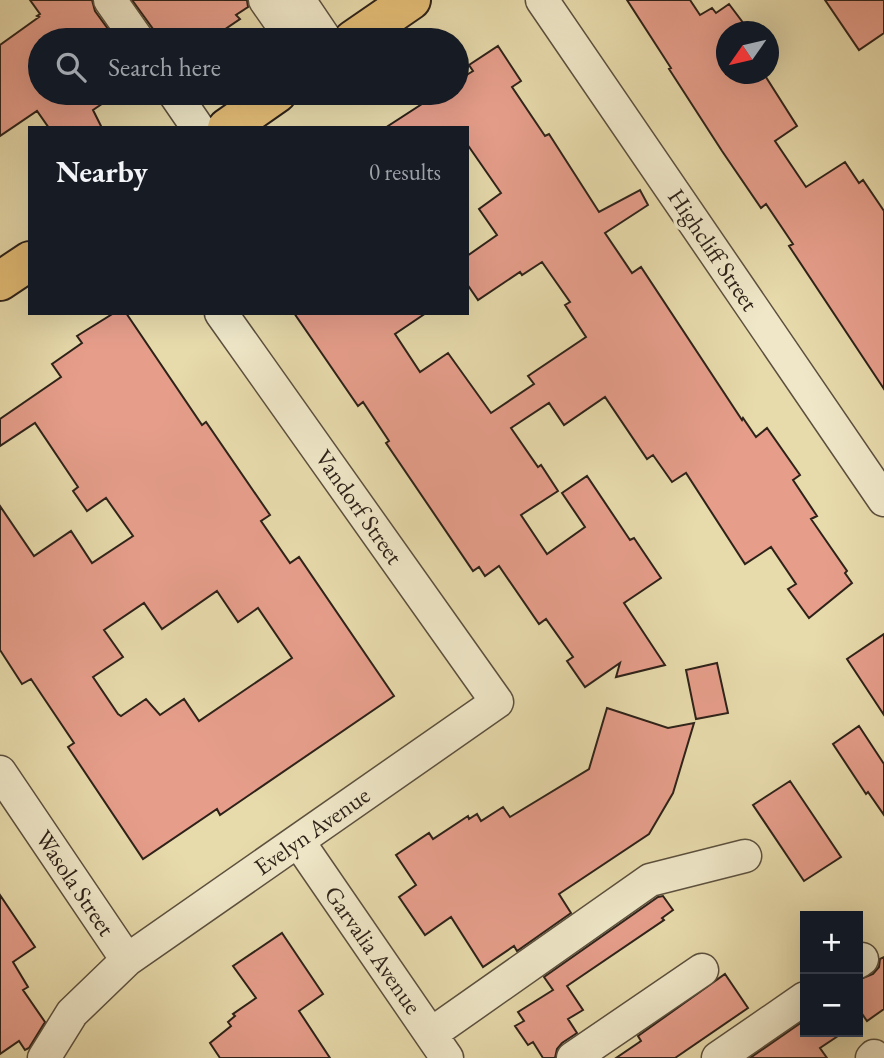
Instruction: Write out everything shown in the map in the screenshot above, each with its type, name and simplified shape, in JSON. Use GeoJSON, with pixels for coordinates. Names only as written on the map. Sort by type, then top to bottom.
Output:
{"type":"FeatureCollection","features":[{"type":"Feature","properties":{"kind":"main road"},"geometry":{"type":"LineString","coordinates":[[370,28],[411,0]]}},
{"type":"Feature","properties":{"kind":"main road"},"geometry":{"type":"LineString","coordinates":[[230,126],[260,105]]}},
{"type":"Feature","properties":{"kind":"main road"},"geometry":{"type":"LineString","coordinates":[[0,281],[28,262]]}},
{"type":"Feature","properties":{"kind":"street"},"geometry":{"type":"LineString","coordinates":[[110,0],[130,28]]}},
{"type":"Feature","properties":{"kind":"street"},"geometry":{"type":"LineString","coordinates":[[265,0],[285,28]]}},
{"type":"Feature","properties":{"kind":"street"},"geometry":{"type":"LineString","coordinates":[[299,0],[318,28]]}},
{"type":"Feature","properties":{"kind":"street","name":"Highcliff Street"},"geometry":{"type":"LineString","coordinates":[[542,0],[884,500]]}},
{"type":"Feature","properties":{"kind":"street"},"geometry":{"type":"LineString","coordinates":[[182,105],[197,126]]}},
{"type":"Feature","properties":{"kind":"street","name":"Vandorf Street"},"geometry":{"type":"LineString","coordinates":[[222,315],[497,702]]}},
{"type":"Feature","properties":{"kind":"street","name":"Evelyn Avenue"},"geometry":{"type":"LineString","coordinates":[[44,1058],[72,1013],[127,960],[497,702]]}},
{"type":"Feature","properties":{"kind":"street","name":"Wasola Street"},"geometry":{"type":"LineString","coordinates":[[0,772],[127,960]]}},
{"type":"Feature","properties":{"kind":"street","name":"Garvalia Avenue"},"geometry":{"type":"LineString","coordinates":[[298,841],[439,1046]]}},
{"type":"Feature","properties":{"kind":"street"},"geometry":{"type":"LineString","coordinates":[[439,1046],[650,880],[745,856]]}},
{"type":"Feature","properties":{"kind":"street"},"geometry":{"type":"LineString","coordinates":[[573,1058],[702,970]]}},
{"type":"Feature","properties":{"kind":"street"},"geometry":{"type":"LineString","coordinates":[[718,1058],[800,1001]]}},
{"type":"Feature","properties":{"kind":"building"},"geometry":{"type":"Polygon","coordinates":[[[30,0],[92,0],[95,11],[107,28],[28,28],[28,105],[100,105],[93,110],[101,126],[48,126],[37,111],[0,136],[0,45],[40,14],[30,0]]]}},
{"type":"Feature","properties":{"kind":"building"},"geometry":{"type":"Polygon","coordinates":[[[132,0],[247,0],[248,7],[236,15],[240,19],[227,28],[152,28],[132,0]]]}},
{"type":"Feature","properties":{"kind":"building"},"geometry":{"type":"Polygon","coordinates":[[[627,0],[690,0],[700,15],[712,8],[716,13],[729,4],[742,21],[716,21],[716,84],[770,84],[797,126],[775,141],[806,187],[845,162],[859,183],[863,180],[884,211],[884,389],[789,246],[793,244],[766,204],[761,208],[669,69],[671,68],[627,0]]]}},
{"type":"Feature","properties":{"kind":"building"},"geometry":{"type":"Polygon","coordinates":[[[825,0],[884,0],[884,33],[859,50],[825,0]]]}},
{"type":"Feature","properties":{"kind":"building"},"geometry":{"type":"Polygon","coordinates":[[[498,46],[521,81],[512,87],[545,136],[549,134],[599,212],[640,190],[648,205],[605,233],[632,273],[641,267],[756,437],[767,428],[800,475],[793,480],[817,516],[811,519],[847,571],[845,573],[852,583],[809,618],[788,589],[796,584],[771,547],[745,564],[686,473],[672,482],[653,455],[647,459],[605,397],[564,425],[549,403],[511,428],[558,491],[521,515],[547,554],[585,527],[562,493],[587,476],[630,540],[634,538],[661,578],[624,603],[665,665],[616,677],[620,663],[585,687],[567,661],[573,657],[546,619],[539,624],[499,566],[485,576],[479,567],[473,571],[386,443],[389,441],[363,402],[358,406],[295,315],[423,315],[395,334],[420,372],[448,353],[491,413],[534,384],[528,376],[586,337],[565,305],[570,302],[542,262],[522,275],[520,272],[478,300],[469,287],[469,255],[497,235],[479,209],[501,193],[469,147],[469,126],[388,126],[420,105],[469,105],[469,74],[473,71],[469,65],[498,46]]]}},
{"type":"Feature","properties":{"kind":"building"},"geometry":{"type":"Polygon","coordinates":[[[111,315],[127,315],[202,425],[206,422],[270,515],[261,521],[290,563],[299,557],[394,696],[220,815],[217,809],[143,859],[68,747],[74,743],[31,679],[22,684],[0,650],[0,506],[34,556],[71,531],[92,563],[133,536],[106,498],[87,511],[73,491],[78,487],[35,423],[0,446],[0,419],[61,377],[52,364],[82,343],[77,336],[111,315]],[[217,591],[162,629],[144,603],[104,630],[123,657],[93,677],[121,716],[146,699],[160,715],[184,699],[199,721],[292,658],[258,608],[238,622],[217,591]]]}},
{"type":"Feature","properties":{"kind":"building"},"geometry":{"type":"Polygon","coordinates":[[[884,634],[884,715],[847,659],[884,634]]]}},
{"type":"Feature","properties":{"kind":"building"},"geometry":{"type":"Polygon","coordinates":[[[717,663],[728,713],[696,719],[686,670],[717,663]]]}},
{"type":"Feature","properties":{"kind":"building"},"geometry":{"type":"Polygon","coordinates":[[[607,708],[668,728],[694,723],[673,793],[649,834],[559,894],[571,913],[517,951],[514,946],[483,967],[451,917],[425,935],[399,897],[416,885],[396,855],[429,833],[433,839],[468,816],[469,819],[477,814],[481,821],[503,807],[510,817],[589,769],[607,708]]]}},
{"type":"Feature","properties":{"kind":"building"},"geometry":{"type":"Polygon","coordinates":[[[859,726],[884,764],[884,815],[868,792],[866,794],[833,744],[859,726]]]}},
{"type":"Feature","properties":{"kind":"building"},"geometry":{"type":"Polygon","coordinates":[[[790,781],[841,857],[804,881],[753,805],[790,781]]]}},
{"type":"Feature","properties":{"kind":"building"},"geometry":{"type":"Polygon","coordinates":[[[0,895],[35,947],[13,962],[28,987],[23,990],[45,1022],[29,1048],[25,1050],[19,1041],[0,1054],[0,895]]]}},
{"type":"Feature","properties":{"kind":"building"},"geometry":{"type":"Polygon","coordinates":[[[663,896],[673,910],[662,918],[664,920],[567,986],[583,1010],[568,1019],[577,1033],[562,1043],[555,1058],[543,1058],[533,1042],[528,1045],[515,1026],[524,1021],[518,1012],[553,990],[544,977],[663,896]]]}},
{"type":"Feature","properties":{"kind":"building"},"geometry":{"type":"Polygon","coordinates":[[[282,933],[323,994],[299,1011],[330,1058],[220,1058],[210,1043],[231,1026],[228,1022],[235,1016],[233,1014],[256,998],[233,966],[282,933]]]}},
{"type":"Feature","properties":{"kind":"building"},"geometry":{"type":"Polygon","coordinates":[[[884,957],[884,1009],[867,1021],[863,1015],[863,978],[873,974],[879,967],[880,959],[884,957]]]}},
{"type":"Feature","properties":{"kind":"building"},"geometry":{"type":"Polygon","coordinates":[[[725,974],[748,1008],[675,1058],[616,1058],[641,1041],[638,1036],[725,974]]]}},
{"type":"Feature","properties":{"kind":"building"},"geometry":{"type":"Polygon","coordinates":[[[800,1023],[800,1037],[836,1037],[820,1048],[827,1058],[750,1058],[800,1023]]]}}]}
